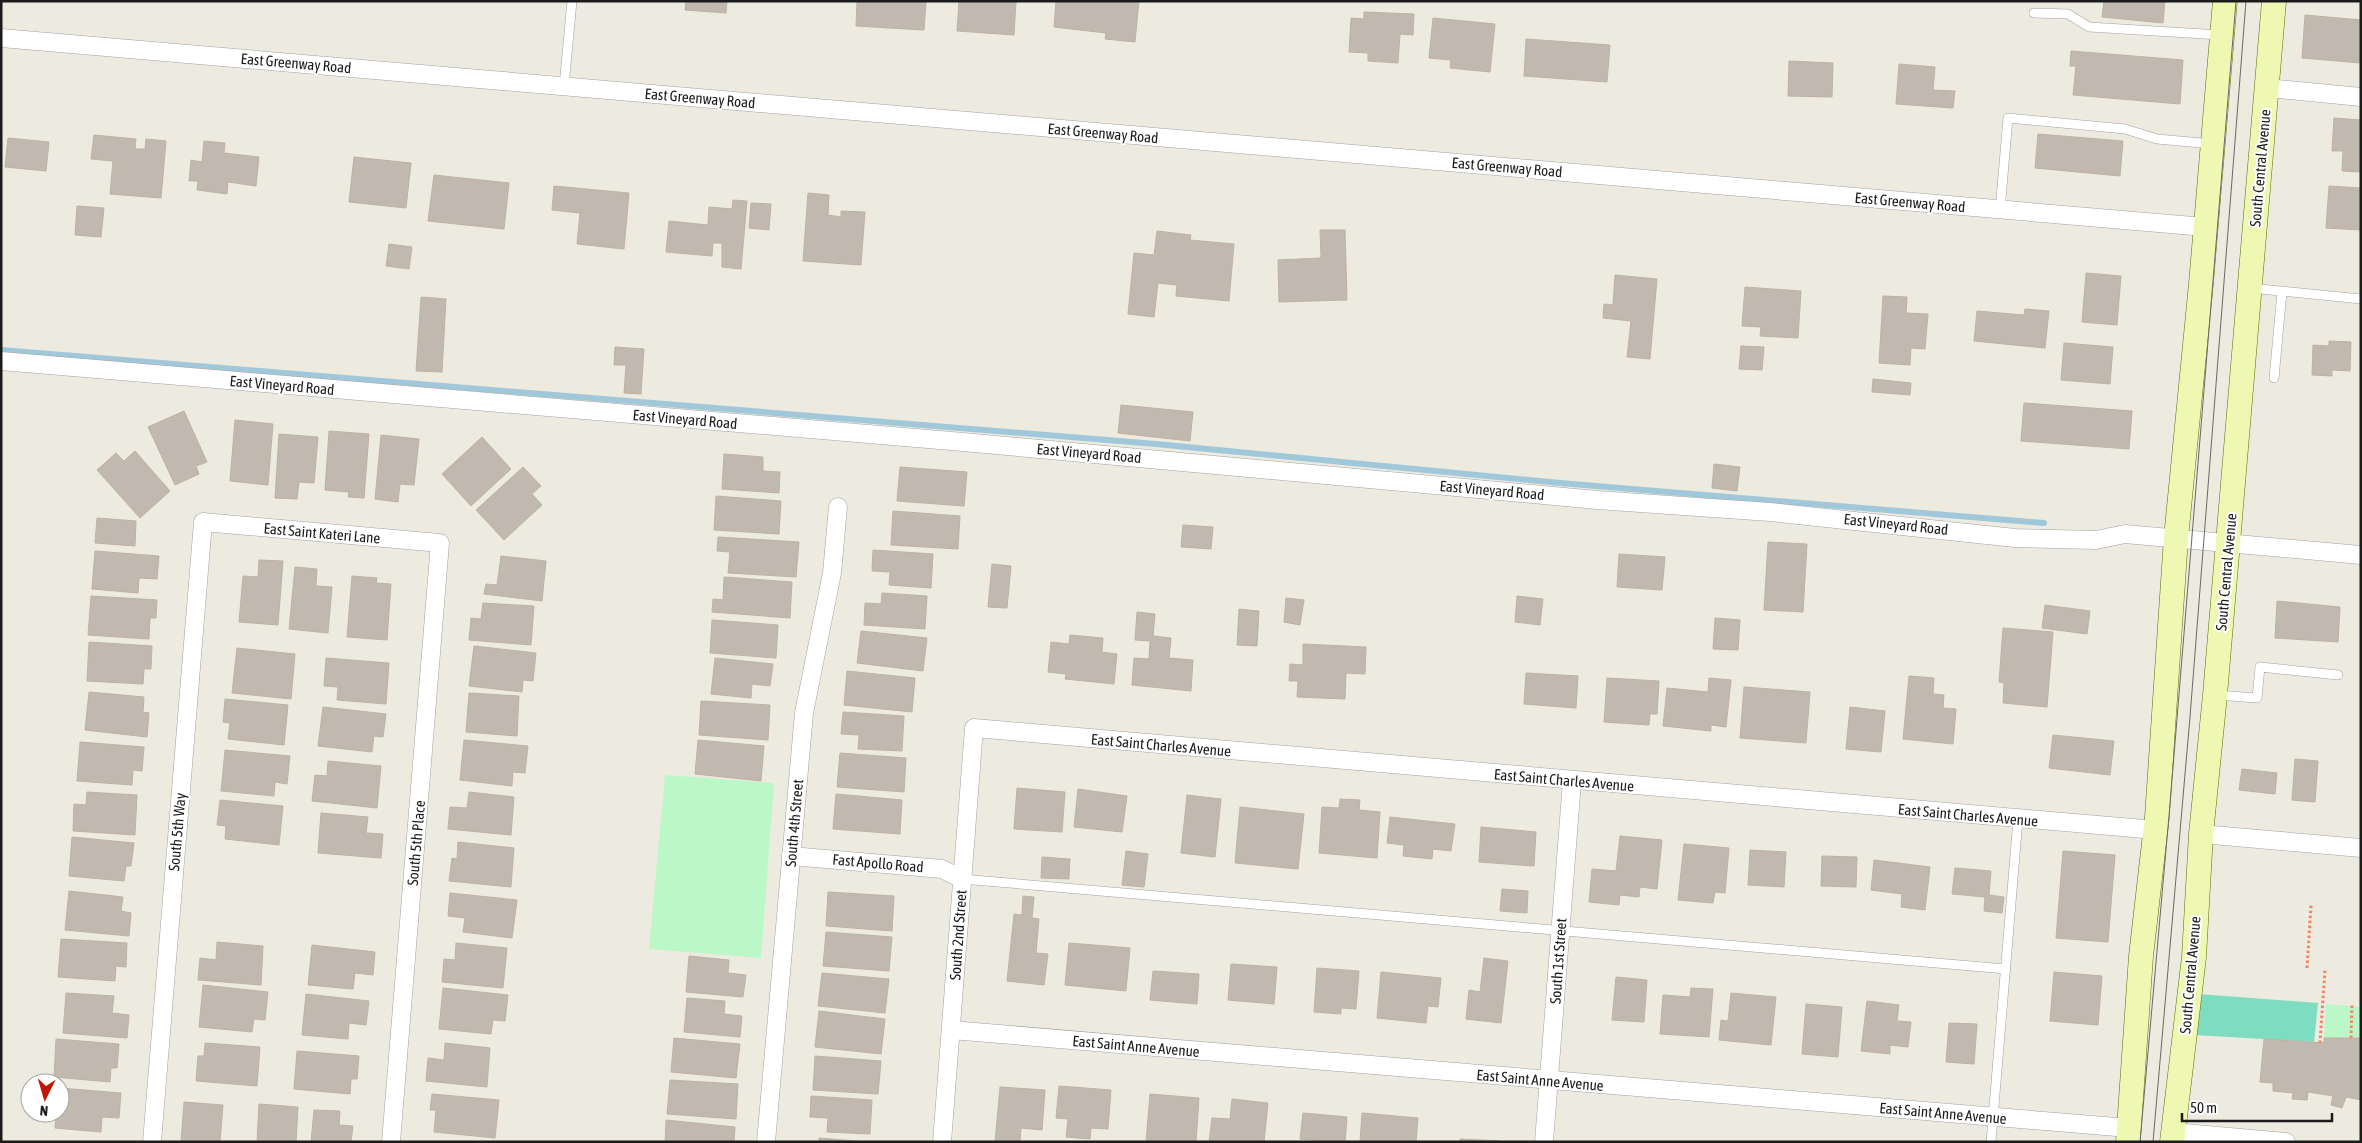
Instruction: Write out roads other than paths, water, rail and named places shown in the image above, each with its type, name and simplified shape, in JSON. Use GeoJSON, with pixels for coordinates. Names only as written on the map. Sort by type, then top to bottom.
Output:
{"type":"FeatureCollection","features":[{"type":"Feature","properties":{"kind":"main road"},"geometry":{"type":"LineString","coordinates":[[2128,1135],[2142,946],[2156,830],[2176,538],[2214,144],[2225,1]]}},
{"type":"Feature","properties":{"kind":"main road","name":"South Central Avenue"},"geometry":{"type":"LineString","coordinates":[[2172,1137],[2194,957],[2201,834],[2215,695],[2274,1]]}},
{"type":"Feature","properties":{"kind":"street","name":"East Greenway Road"},"geometry":{"type":"LineString","coordinates":[[1,38],[2205,227]]}},
{"type":"Feature","properties":{"kind":"street"},"geometry":{"type":"LineString","coordinates":[[2267,88],[2361,97]]}},
{"type":"Feature","properties":{"kind":"street","name":"East Vineyard Road"},"geometry":{"type":"LineString","coordinates":[[1,360],[953,441],[1597,500],[1770,512],[2015,538],[2096,540],[2125,534],[2361,555]]}},
{"type":"Feature","properties":{"kind":"street","name":"South 4th Street"},"geometry":{"type":"LineString","coordinates":[[766,1142],[804,713],[832,573],[838,507]]}},
{"type":"Feature","properties":{"kind":"street","name":"East Saint Kateri Lane"},"geometry":{"type":"LineString","coordinates":[[203,522],[440,543]]}},
{"type":"Feature","properties":{"kind":"street","name":"South 5th Way"},"geometry":{"type":"LineString","coordinates":[[152,1142],[203,522]]}},
{"type":"Feature","properties":{"kind":"street","name":"South 5th Place"},"geometry":{"type":"LineString","coordinates":[[391,1142],[440,543]]}},
{"type":"Feature","properties":{"kind":"street","name":"East Saint Charles Avenue"},"geometry":{"type":"LineString","coordinates":[[974,728],[2156,830]]}},
{"type":"Feature","properties":{"kind":"street","name":"South 2nd Street"},"geometry":{"type":"LineString","coordinates":[[942,1142],[974,728]]}},
{"type":"Feature","properties":{"kind":"street","name":"South 1st Street"},"geometry":{"type":"LineString","coordinates":[[1544,1142],[1572,781]]}},
{"type":"Feature","properties":{"kind":"street"},"geometry":{"type":"LineString","coordinates":[[2201,834],[2361,848]]}},
{"type":"Feature","properties":{"kind":"street","name":"Fast Apollo Road"},"geometry":{"type":"LineString","coordinates":[[791,856],[942,869],[962,880]]}},
{"type":"Feature","properties":{"kind":"street","name":"East Saint Anne Avenue"},"geometry":{"type":"LineString","coordinates":[[950,1030],[1994,1117],[2128,1135]]}},
{"type":"Feature","properties":{"kind":"street"},"geometry":{"type":"LineString","coordinates":[[2172,1137],[2286,1142]]}},
{"type":"Feature","properties":{"kind":"lane"},"geometry":{"type":"LineString","coordinates":[[564,86],[572,1]]}},
{"type":"Feature","properties":{"kind":"lane"},"geometry":{"type":"LineString","coordinates":[[2034,13],[2068,14],[2089,27],[2222,35]]}},
{"type":"Feature","properties":{"kind":"lane"},"geometry":{"type":"LineString","coordinates":[[2000,210],[2008,118],[2124,129],[2157,139],[2214,144]]}},
{"type":"Feature","properties":{"kind":"lane"},"geometry":{"type":"LineString","coordinates":[[2250,288],[2361,299]]}},
{"type":"Feature","properties":{"kind":"lane"},"geometry":{"type":"LineString","coordinates":[[2274,378],[2282,292]]}},
{"type":"Feature","properties":{"kind":"lane"},"geometry":{"type":"LineString","coordinates":[[2215,695],[2257,698],[2260,667],[2338,675]]}},
{"type":"Feature","properties":{"kind":"lane"},"geometry":{"type":"LineString","coordinates":[[1991,1142],[2018,819]]}},
{"type":"Feature","properties":{"kind":"lane"},"geometry":{"type":"LineString","coordinates":[[962,880],[2006,969]]}},
{"type":"Feature","properties":{"kind":"waterway"},"geometry":{"type":"LineString","coordinates":[[1,350],[1156,444],[1560,483],[2044,523]]}},
{"type":"Feature","properties":{"kind":"tram line"},"geometry":{"type":"LineString","coordinates":[[2140,1142],[2169,816],[2236,1]]}},
{"type":"Feature","properties":{"kind":"tram line"},"geometry":{"type":"LineString","coordinates":[[2153,1142],[2190,717],[2246,1]]}}]}
